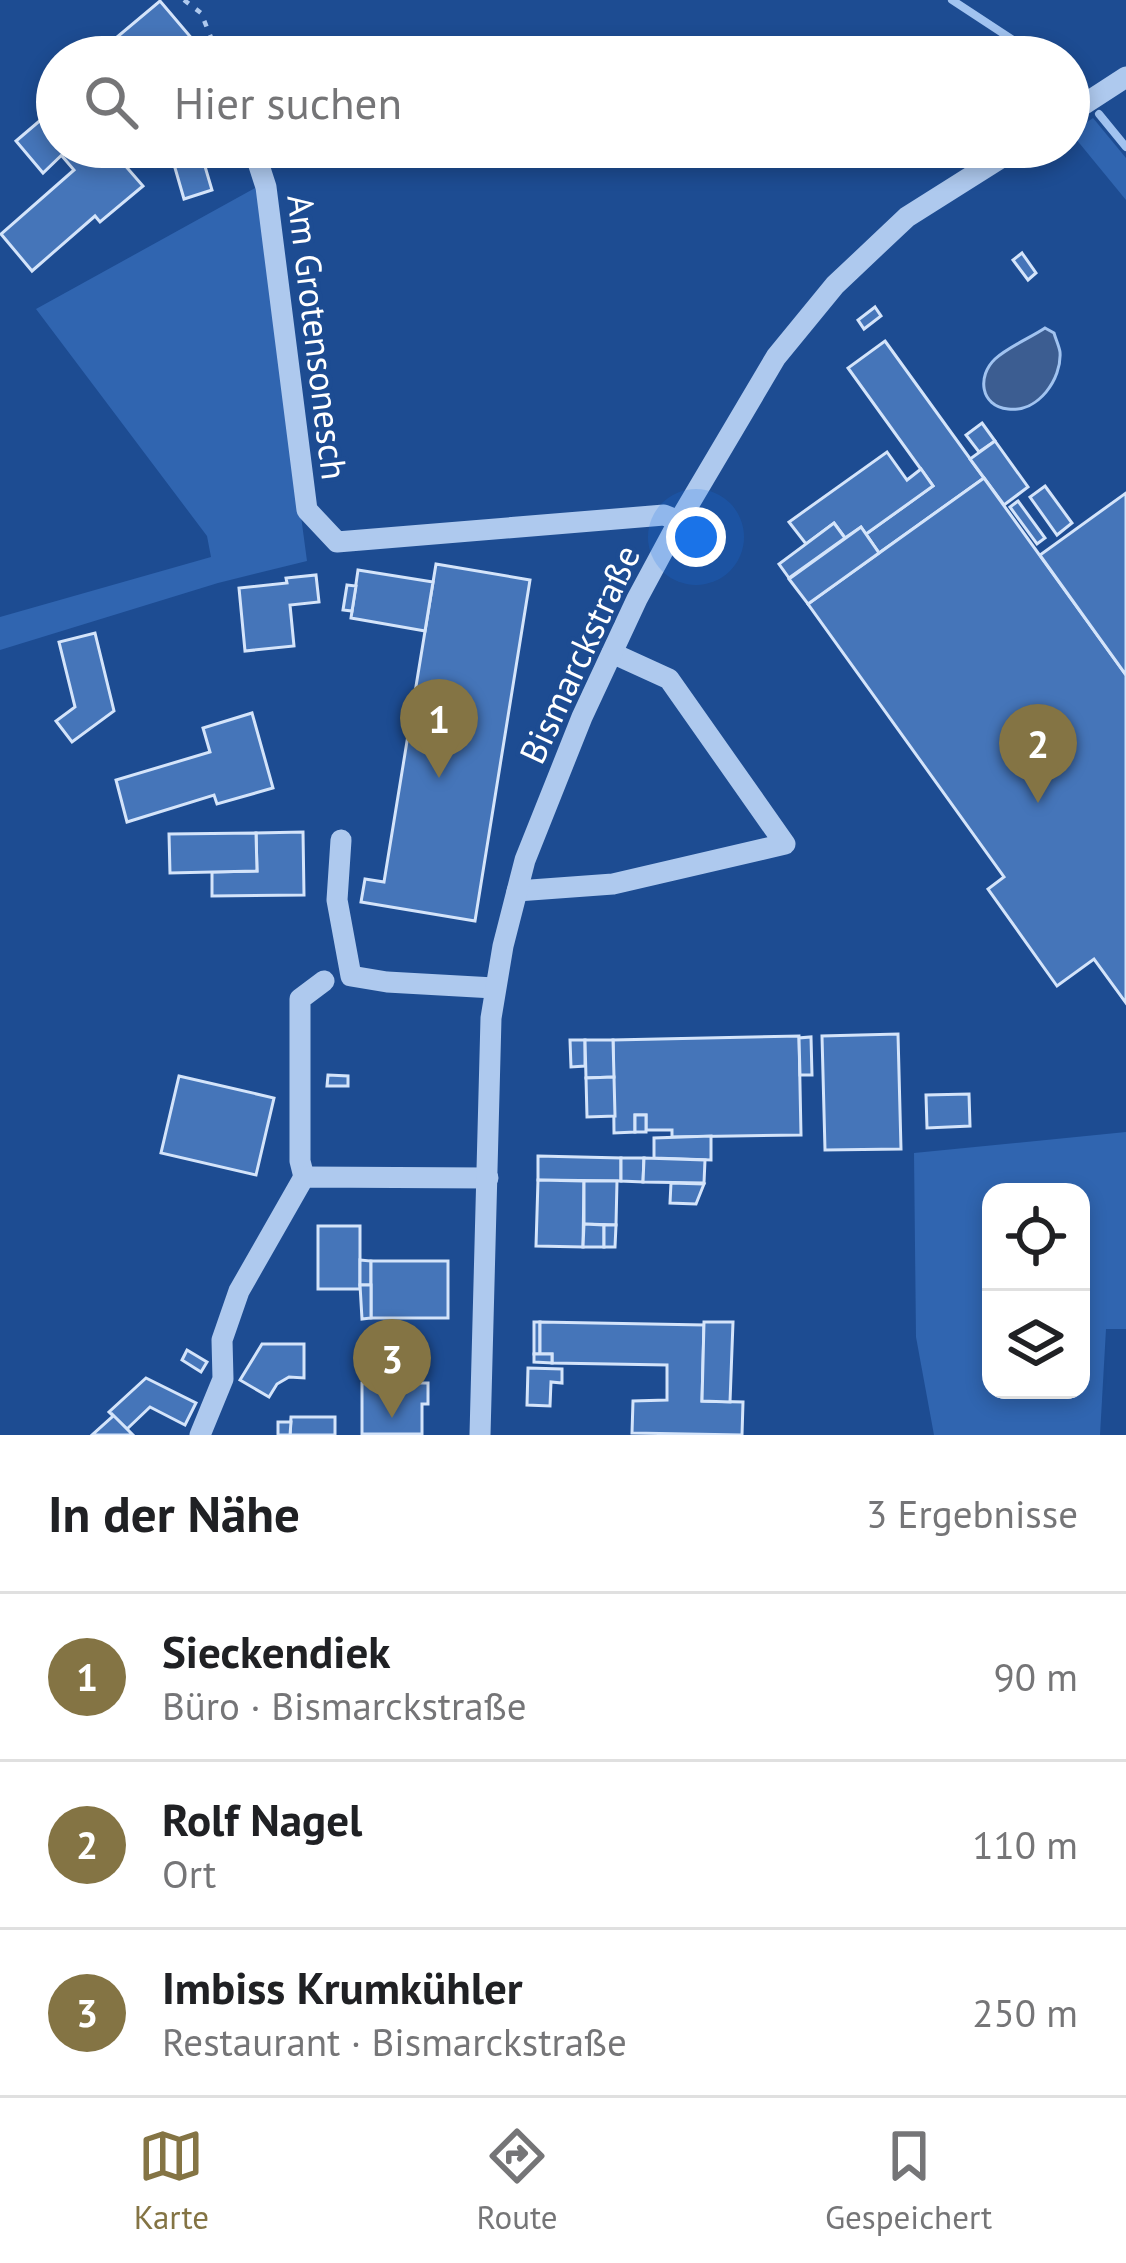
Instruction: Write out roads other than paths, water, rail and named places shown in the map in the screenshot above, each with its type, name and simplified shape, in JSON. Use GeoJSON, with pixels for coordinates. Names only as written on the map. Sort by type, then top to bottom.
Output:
{"type":"FeatureCollection","features":[{"type":"Feature","properties":{"kind":"street"},"geometry":{"type":"LineString","coordinates":[[1090,100],[1126,77]]}},
{"type":"Feature","properties":{"kind":"street","name":"Am Grotensonesch"},"geometry":{"type":"LineString","coordinates":[[260,168],[307,510],[337,542],[664,515],[679,521]]}},
{"type":"Feature","properties":{"kind":"street","name":"Bismarckstraße"},"geometry":{"type":"LineString","coordinates":[[479,1435],[490,1018],[525,860],[556,780],[612,653],[679,521],[776,357],[835,285],[907,217],[985,168]]}},
{"type":"Feature","properties":{"kind":"street"},"geometry":{"type":"LineString","coordinates":[[517,891],[613,884],[785,844],[669,679],[612,653]]}},
{"type":"Feature","properties":{"kind":"street"},"geometry":{"type":"LineString","coordinates":[[341,841],[337,900],[351,976],[494,988]]}},
{"type":"Feature","properties":{"kind":"street"},"geometry":{"type":"LineString","coordinates":[[200,1435],[223,1378],[223,1340],[239,1291],[304,1177],[300,1161],[300,999],[325,981]]}},
{"type":"Feature","properties":{"kind":"street"},"geometry":{"type":"LineString","coordinates":[[304,1177],[488,1178]]}},
{"type":"Feature","properties":{"kind":"waterway"},"geometry":{"type":"LineString","coordinates":[[952,0],[1007,36]]}},
{"type":"Feature","properties":{"kind":"waterway"},"geometry":{"type":"LineString","coordinates":[[1099,114],[1126,147]]}},
{"type":"Feature","properties":{"kind":"place","name":"Sieckendiek"},"geometry":{"type":"Point","coordinates":[439,778]}},
{"type":"Feature","properties":{"kind":"place","name":"Rolf Nagel"},"geometry":{"type":"Point","coordinates":[1038,803]}},
{"type":"Feature","properties":{"kind":"place","name":"Imbiss Krumkühler"},"geometry":{"type":"Point","coordinates":[392,1418]}}]}
